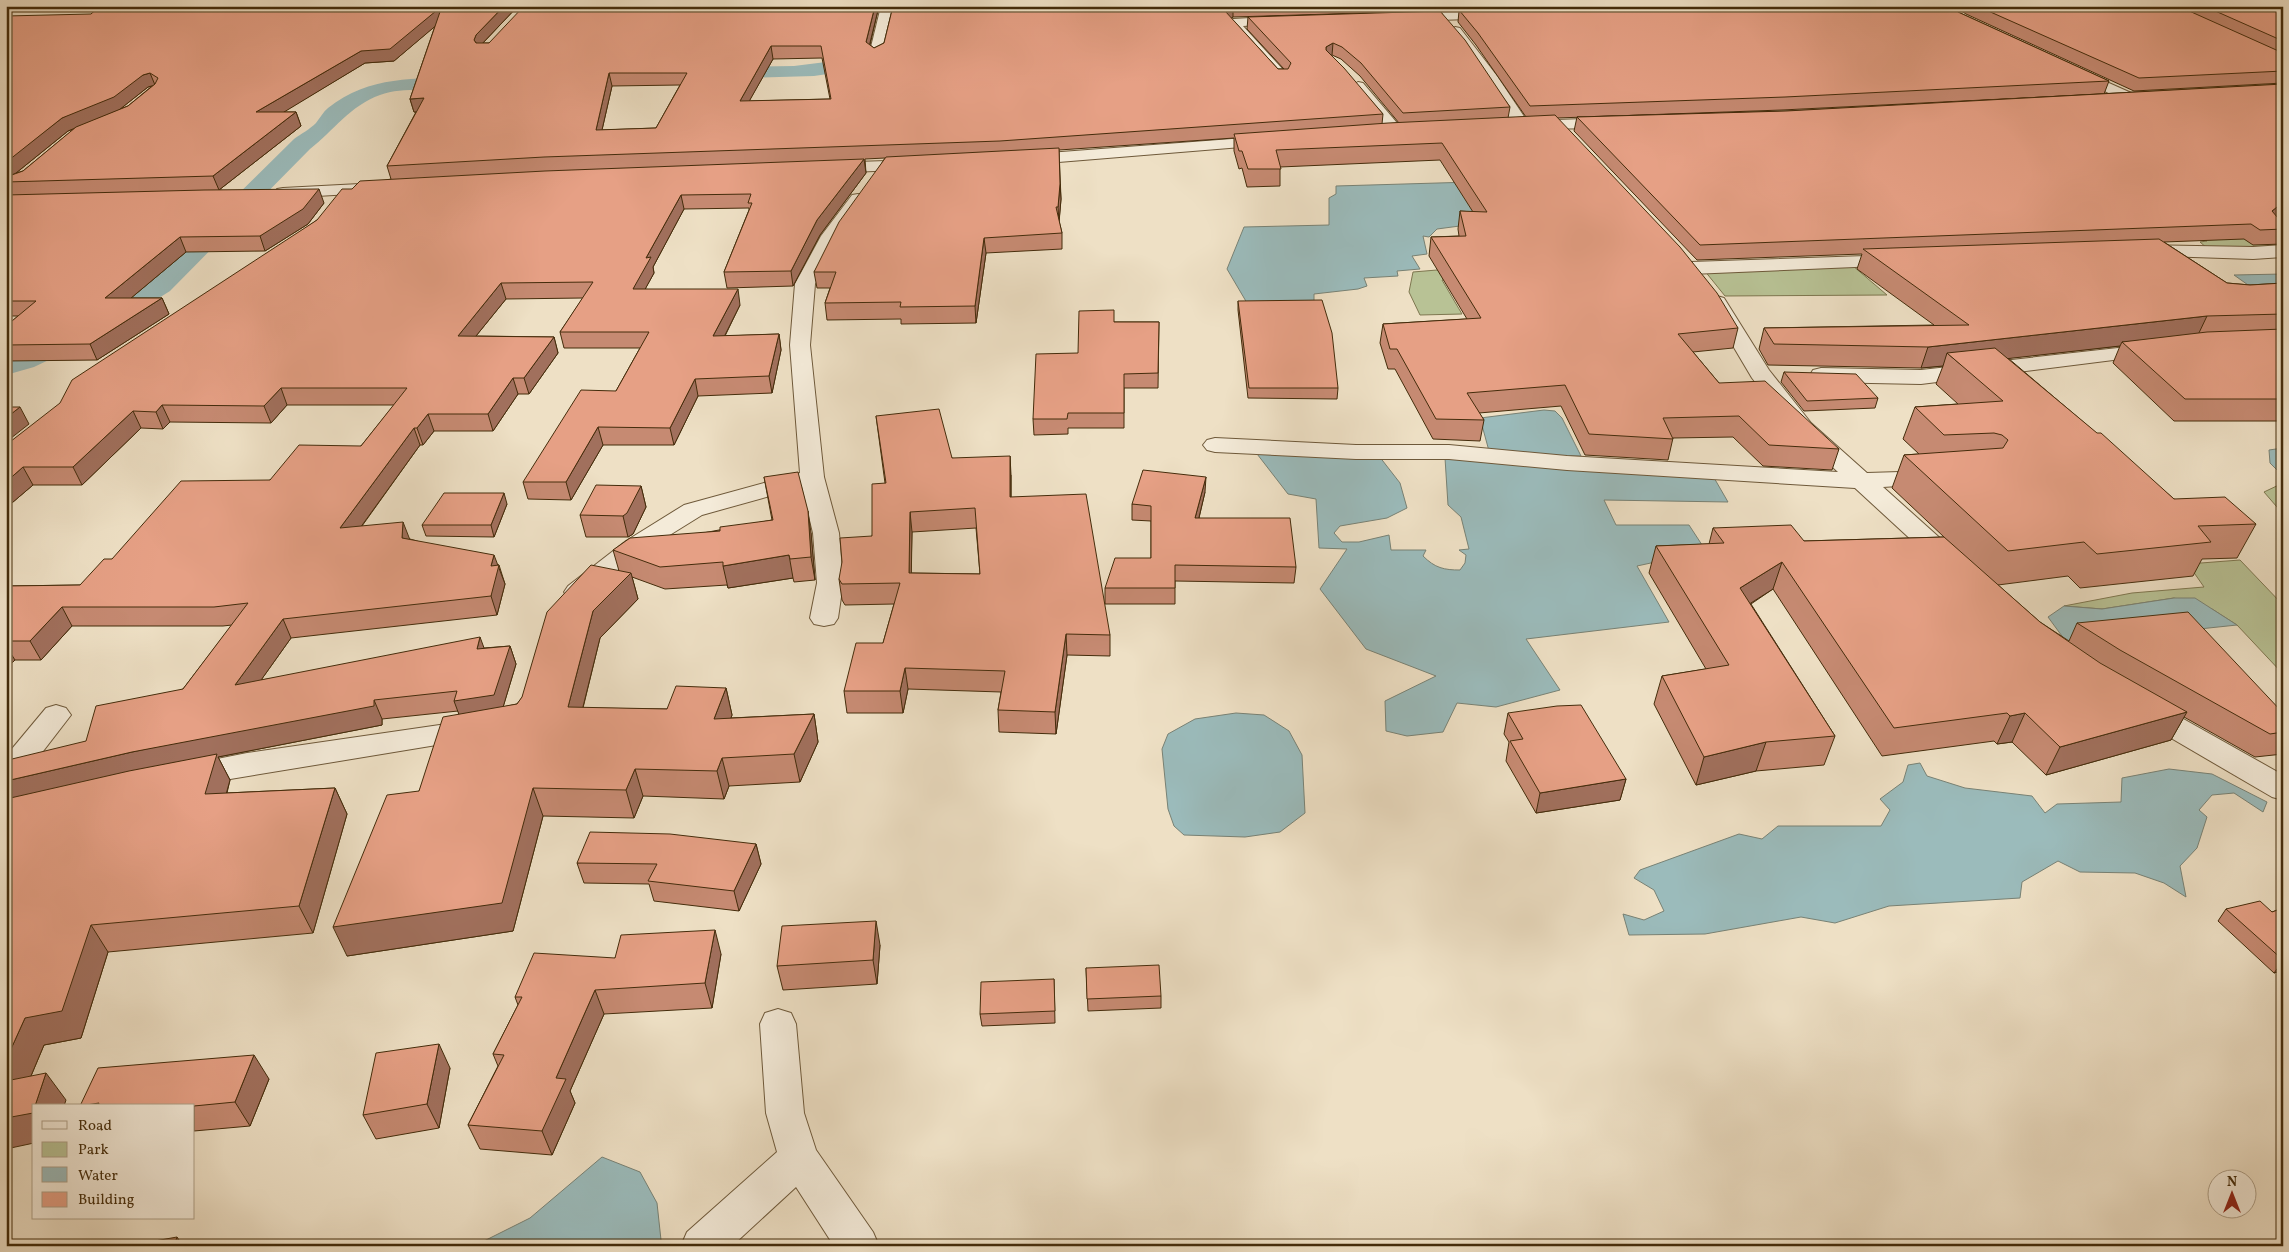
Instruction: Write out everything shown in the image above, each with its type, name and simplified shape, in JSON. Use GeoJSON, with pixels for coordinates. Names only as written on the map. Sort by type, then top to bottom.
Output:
{"type":"FeatureCollection","features":[{"type":"Feature","properties":{"kind":"street"},"geometry":{"type":"LineString","coordinates":[[876,55],[877,40],[884,28],[888,6]]}},
{"type":"Feature","properties":{"kind":"street"},"geometry":{"type":"LineString","coordinates":[[1394,18],[1439,11],[1507,15]]}},
{"type":"Feature","properties":{"kind":"street"},"geometry":{"type":"LineString","coordinates":[[1439,11],[1470,48],[1522,126]]}},
{"type":"Feature","properties":{"kind":"street"},"geometry":{"type":"LineString","coordinates":[[1282,77],[1271,61],[1243,37],[1233,23],[1295,20]]}},
{"type":"Feature","properties":{"kind":"street"},"geometry":{"type":"LineString","coordinates":[[2056,64],[2132,99]]}},
{"type":"Feature","properties":{"kind":"street"},"geometry":{"type":"LineString","coordinates":[[1349,76],[1397,133]]}},
{"type":"Feature","properties":{"kind":"street"},"geometry":{"type":"LineString","coordinates":[[2096,100],[2152,98]]}},
{"type":"Feature","properties":{"kind":"street"},"geometry":{"type":"LineString","coordinates":[[1503,127],[1624,122]]}},
{"type":"Feature","properties":{"kind":"street"},"geometry":{"type":"LineString","coordinates":[[1557,125],[1574,143]]}},
{"type":"Feature","properties":{"kind":"street"},"geometry":{"type":"LineString","coordinates":[[1378,134],[1417,132]]}},
{"type":"Feature","properties":{"kind":"street"},"geometry":{"type":"LineString","coordinates":[[1001,162],[1288,140]]}},
{"type":"Feature","properties":{"kind":"street"},"geometry":{"type":"LineString","coordinates":[[815,169],[932,164]]}},
{"type":"Feature","properties":{"kind":"street"},"geometry":{"type":"LineString","coordinates":[[824,618],[830,583],[826,533],[812,477],[800,345],[805,284],[830,236],[882,166]]}},
{"type":"Feature","properties":{"kind":"street"},"geometry":{"type":"LineString","coordinates":[[262,194],[395,187]]}},
{"type":"Feature","properties":{"kind":"street"},"geometry":{"type":"LineString","coordinates":[[331,209],[347,189]]}},
{"type":"Feature","properties":{"kind":"street"},"geometry":{"type":"LineString","coordinates":[[1674,250],[1692,268],[1723,309],[1760,373],[1803,428],[1966,576]]}},
{"type":"Feature","properties":{"kind":"street"},"geometry":{"type":"LineString","coordinates":[[2126,251],[2283,251]]}},
{"type":"Feature","properties":{"kind":"street"},"geometry":{"type":"LineString","coordinates":[[1692,268],[1910,260]]}},
{"type":"Feature","properties":{"kind":"street"},"geometry":{"type":"LineString","coordinates":[[1760,373],[1921,377],[2171,348]]}},
{"type":"Feature","properties":{"kind":"street"},"geometry":{"type":"LineString","coordinates":[[1215,445],[1356,452],[1449,452],[1567,463],[1860,481],[1957,476]]}},
{"type":"Feature","properties":{"kind":"street"},"geometry":{"type":"LineString","coordinates":[[561,609],[585,584],[635,546],[693,510],[734,497],[812,477]]}},
{"type":"Feature","properties":{"kind":"street"},"geometry":{"type":"LineString","coordinates":[[2130,701],[2283,789]]}},
{"type":"Feature","properties":{"kind":"street"},"geometry":{"type":"LineString","coordinates":[[6,777],[56,715]]}},
{"type":"Feature","properties":{"kind":"street"},"geometry":{"type":"LineString","coordinates":[[162,780],[248,764],[504,726]]}},
{"type":"Feature","properties":{"kind":"street"},"geometry":{"type":"LineString","coordinates":[[2246,768],[2283,764]]}},
{"type":"Feature","properties":{"kind":"street"},"geometry":{"type":"LineString","coordinates":[[778,1024],[785,1113],[799,1158],[858,1246]]}},
{"type":"Feature","properties":{"kind":"street"},"geometry":{"type":"LineString","coordinates":[[702,1246],[799,1158]]}},
{"type":"Feature","properties":{"kind":"green space"},"geometry":{"type":"Polygon","coordinates":[[[2193,231],[2280,244],[2282,247],[2208,249],[2200,242],[2207,241],[2193,231]]]}},
{"type":"Feature","properties":{"kind":"green space"},"geometry":{"type":"Polygon","coordinates":[[[1853,266],[1887,295],[1725,296],[1704,270],[1853,266]]]}},
{"type":"Feature","properties":{"kind":"green space"},"geometry":{"type":"Polygon","coordinates":[[[1449,269],[1486,277],[1442,280],[1462,314],[1420,315],[1409,292],[1413,272],[1449,269]]]}},
{"type":"Feature","properties":{"kind":"green space"},"geometry":{"type":"Polygon","coordinates":[[[2283,483],[2283,514],[2264,492],[2283,483]]]}},
{"type":"Feature","properties":{"kind":"green space"},"geometry":{"type":"Polygon","coordinates":[[[2240,560],[2283,605],[2283,674],[2237,625],[2212,609],[2174,598],[2102,609],[2064,606],[2132,593],[2204,587],[2188,564],[2240,560]]]}},
{"type":"Feature","properties":{"kind":"water"},"geometry":{"type":"Polygon","coordinates":[[[1472,182],[1490,222],[1437,229],[1429,237],[1423,236],[1427,254],[1412,256],[1420,269],[1397,271],[1398,276],[1364,278],[1367,286],[1358,289],[1314,294],[1314,301],[1247,303],[1227,269],[1244,227],[1329,225],[1329,198],[1336,194],[1336,186],[1472,182]]]}},
{"type":"Feature","properties":{"kind":"water"},"geometry":{"type":"Polygon","coordinates":[[[2283,274],[2283,296],[2265,297],[2234,275],[2283,274]]]}},
{"type":"Feature","properties":{"kind":"water"},"geometry":{"type":"Polygon","coordinates":[[[1544,410],[1555,411],[1562,418],[1581,456],[1544,456],[1489,451],[1480,418],[1544,410]]]}},
{"type":"Feature","properties":{"kind":"water"},"geometry":{"type":"Polygon","coordinates":[[[2283,448],[2283,476],[2270,463],[2269,450],[2283,448]]]}},
{"type":"Feature","properties":{"kind":"water"},"geometry":{"type":"Polygon","coordinates":[[[1254,450],[1379,456],[1400,483],[1407,508],[1387,518],[1340,526],[1334,533],[1342,542],[1359,542],[1389,535],[1391,550],[1426,550],[1423,556],[1427,560],[1440,568],[1449,570],[1460,570],[1465,563],[1466,555],[1459,550],[1469,549],[1461,517],[1448,505],[1445,458],[1713,476],[1728,502],[1604,500],[1616,525],[1689,525],[1706,551],[1637,566],[1669,622],[1526,639],[1560,690],[1496,707],[1457,703],[1443,732],[1407,736],[1386,731],[1385,701],[1436,676],[1366,649],[1320,589],[1347,549],[1319,548],[1316,499],[1288,494],[1254,450]]]}},
{"type":"Feature","properties":{"kind":"water"},"geometry":{"type":"Polygon","coordinates":[[[2174,598],[2195,598],[2237,625],[2067,643],[2048,617],[2064,606],[2102,609],[2174,598]]]}},
{"type":"Feature","properties":{"kind":"water"},"geometry":{"type":"Polygon","coordinates":[[[1236,713],[1264,715],[1289,731],[1302,755],[1305,813],[1280,832],[1245,837],[1184,835],[1174,826],[1168,809],[1162,749],[1168,734],[1195,719],[1236,713]]]}},
{"type":"Feature","properties":{"kind":"water"},"geometry":{"type":"Polygon","coordinates":[[[1920,763],[1927,776],[1965,788],[2032,796],[2045,813],[2057,804],[2121,802],[2122,778],[2169,769],[2212,774],[2267,802],[2263,812],[2234,793],[2212,795],[2199,810],[2207,817],[2197,848],[2180,866],[2186,897],[2164,883],[2135,873],[2080,872],[2058,861],[2022,882],[2020,898],[1889,906],[1835,923],[1801,917],[1705,934],[1629,935],[1623,914],[1644,920],[1664,911],[1654,890],[1634,878],[1640,870],[1739,834],[1762,839],[1778,826],[1881,826],[1890,810],[1880,799],[1903,782],[1908,765],[1920,763]]]}},
{"type":"Feature","properties":{"kind":"water"},"geometry":{"type":"Polygon","coordinates":[[[602,1157],[640,1172],[657,1203],[661,1240],[657,1246],[474,1246],[530,1218],[602,1157]]]}},
{"type":"Feature","properties":{"kind":"building"},"geometry":{"type":"Polygon","coordinates":[[[100,6],[442,6],[390,49],[361,51],[256,112],[296,112],[213,176],[6,182],[6,177],[23,171],[76,127],[128,106],[155,84],[158,78],[150,73],[143,75],[114,97],[62,118],[6,161],[6,16],[91,14],[100,6]]]}},
{"type":"Feature","properties":{"kind":"building"},"geometry":{"type":"Polygon","coordinates":[[[442,6],[504,6],[476,35],[474,40],[476,43],[489,43],[524,6],[875,6],[866,42],[874,48],[884,43],[893,6],[1232,6],[1225,11],[1278,69],[1288,69],[1291,63],[1248,17],[1440,11],[1465,40],[1510,107],[1403,113],[1361,63],[1342,47],[1333,43],[1326,47],[1326,50],[1383,114],[1000,141],[544,157],[387,166],[424,98],[410,99],[442,6]],[[771,46],[740,101],[831,99],[821,46],[771,46]],[[609,73],[596,130],[656,128],[687,73],[609,73]]]}},
{"type":"Feature","properties":{"kind":"building"},"geometry":{"type":"Polygon","coordinates":[[[1584,6],[1951,6],[1958,12],[2109,81],[1785,97],[1530,106],[1478,33],[1459,10],[1581,8],[1584,6]]]}},
{"type":"Feature","properties":{"kind":"building"},"geometry":{"type":"Polygon","coordinates":[[[1977,6],[2178,6],[2283,53],[2283,71],[2139,78],[1977,6]]]}},
{"type":"Feature","properties":{"kind":"building"},"geometry":{"type":"Polygon","coordinates":[[[2204,6],[2283,6],[2283,41],[2204,6]]]}},
{"type":"Feature","properties":{"kind":"building"},"geometry":{"type":"Polygon","coordinates":[[[2283,84],[2283,206],[2277,207],[2272,211],[2283,224],[2283,229],[2260,230],[2251,224],[1700,245],[1577,117],[1786,111],[2283,84]]]}},
{"type":"Feature","properties":{"kind":"building"},"geometry":{"type":"Polygon","coordinates":[[[1555,115],[1680,247],[1717,293],[1738,328],[1678,334],[1719,383],[1765,381],[1839,449],[1769,445],[1739,416],[1663,418],[1673,439],[1589,434],[1565,385],[1467,393],[1484,420],[1436,419],[1397,349],[1390,349],[1383,324],[1481,318],[1431,237],[1466,236],[1460,211],[1487,212],[1442,143],[1276,150],[1281,169],[1248,169],[1242,151],[1239,151],[1234,134],[1388,123],[1555,115]]]}},
{"type":"Feature","properties":{"kind":"building"},"geometry":{"type":"Polygon","coordinates":[[[1059,148],[1060,184],[1058,207],[1056,207],[1062,233],[984,238],[975,306],[900,307],[901,302],[825,303],[836,272],[814,272],[839,222],[886,157],[1059,148]]]}},
{"type":"Feature","properties":{"kind":"building"},"geometry":{"type":"Polygon","coordinates":[[[864,159],[817,220],[791,271],[724,272],[752,203],[748,203],[751,194],[681,195],[646,258],[651,257],[633,289],[738,289],[713,336],[779,334],[769,376],[695,379],[670,428],[598,427],[566,482],[523,482],[581,390],[616,391],[649,332],[560,332],[593,282],[501,283],[458,336],[554,337],[524,378],[513,378],[488,414],[428,414],[417,428],[414,428],[340,528],[403,522],[402,538],[494,555],[491,566],[499,565],[491,596],[283,619],[235,685],[480,637],[477,649],[510,646],[494,695],[454,701],[457,691],[374,700],[374,706],[132,752],[6,781],[6,767],[12,759],[86,741],[96,706],[183,689],[248,603],[214,607],[62,607],[30,641],[6,641],[6,586],[80,585],[104,559],[112,559],[181,481],[270,480],[299,445],[361,446],[407,388],[281,388],[264,406],[162,405],[156,412],[133,411],[73,467],[23,467],[6,482],[6,445],[60,403],[72,380],[317,220],[342,189],[352,189],[360,181],[545,171],[864,159]]]}},
{"type":"Feature","properties":{"kind":"building"},"geometry":{"type":"Polygon","coordinates":[[[319,189],[303,209],[260,236],[180,237],[105,298],[162,298],[90,344],[6,345],[6,336],[11,332],[6,332],[6,326],[36,301],[6,301],[6,195],[319,189]]]}},
{"type":"Feature","properties":{"kind":"building"},"geometry":{"type":"Polygon","coordinates":[[[2159,239],[2227,283],[2250,285],[2283,283],[2283,314],[2207,316],[1928,347],[1774,344],[1764,328],[1969,325],[1863,249],[2159,239]]]}},
{"type":"Feature","properties":{"kind":"building"},"geometry":{"type":"Polygon","coordinates":[[[1322,300],[1332,333],[1338,388],[1249,388],[1238,301],[1322,300]]]}},
{"type":"Feature","properties":{"kind":"building"},"geometry":{"type":"Polygon","coordinates":[[[1114,310],[1114,322],[1159,322],[1158,373],[1124,374],[1124,413],[1068,413],[1067,419],[1033,419],[1036,354],[1078,353],[1079,311],[1114,310]]]}},
{"type":"Feature","properties":{"kind":"building"},"geometry":{"type":"Polygon","coordinates":[[[2283,329],[2283,399],[2185,399],[2122,342],[2207,332],[2283,329]]]}},
{"type":"Feature","properties":{"kind":"building"},"geometry":{"type":"Polygon","coordinates":[[[1995,348],[2097,433],[2101,433],[2174,499],[2225,497],[2256,524],[2198,526],[2211,542],[2097,554],[2084,542],[2008,551],[1904,455],[2003,448],[2008,440],[2002,435],[1994,433],[1944,435],[1915,407],[2003,401],[1947,353],[1995,348]]]}},
{"type":"Feature","properties":{"kind":"building"},"geometry":{"type":"Polygon","coordinates":[[[1784,372],[1856,374],[1878,398],[1807,401],[1784,372]]]}},
{"type":"Feature","properties":{"kind":"building"},"geometry":{"type":"Polygon","coordinates":[[[6,407],[20,407],[6,418],[6,407]]]}},
{"type":"Feature","properties":{"kind":"building"},"geometry":{"type":"Polygon","coordinates":[[[939,409],[952,458],[1010,456],[1010,497],[1086,494],[1110,635],[1066,634],[1055,712],[998,710],[1005,671],[905,668],[900,691],[844,691],[856,643],[883,643],[900,583],[842,584],[839,579],[842,562],[840,538],[872,536],[872,484],[886,483],[876,416],[939,409]],[[975,508],[910,512],[909,573],[980,574],[975,508]]]}},
{"type":"Feature","properties":{"kind":"building"},"geometry":{"type":"Polygon","coordinates":[[[1143,470],[1206,477],[1195,518],[1290,518],[1296,567],[1175,565],[1175,588],[1105,588],[1115,558],[1151,558],[1151,506],[1132,504],[1143,470]]]}},
{"type":"Feature","properties":{"kind":"building"},"geometry":{"type":"Polygon","coordinates":[[[798,472],[808,511],[811,557],[790,559],[789,555],[723,566],[723,562],[660,567],[613,550],[630,538],[720,531],[720,527],[773,520],[764,477],[798,472]]]}},
{"type":"Feature","properties":{"kind":"building"},"geometry":{"type":"Polygon","coordinates":[[[596,485],[641,486],[627,513],[623,516],[580,515],[596,485]]]}},
{"type":"Feature","properties":{"kind":"building"},"geometry":{"type":"Polygon","coordinates":[[[444,493],[504,493],[491,525],[422,525],[444,493]]]}},
{"type":"Feature","properties":{"kind":"building"},"geometry":{"type":"Polygon","coordinates":[[[1791,525],[1804,541],[1944,537],[2040,622],[2100,663],[2187,712],[2060,747],[2025,713],[2010,716],[2007,713],[1894,728],[1782,562],[1740,588],[1835,736],[1766,742],[1704,757],[1662,676],[1729,665],[1656,546],[1724,543],[1713,528],[1791,525]]]}},
{"type":"Feature","properties":{"kind":"building"},"geometry":{"type":"Polygon","coordinates":[[[591,565],[631,573],[593,611],[568,707],[667,709],[676,686],[726,688],[714,719],[814,714],[794,754],[722,758],[717,771],[635,769],[626,790],[533,788],[502,903],[333,927],[387,795],[419,791],[443,717],[517,704],[522,697],[547,612],[591,565]]]}},
{"type":"Feature","properties":{"kind":"building"},"geometry":{"type":"Polygon","coordinates":[[[2188,612],[2283,713],[2283,732],[2270,734],[2120,650],[2077,623],[2188,612]]]}},
{"type":"Feature","properties":{"kind":"building"},"geometry":{"type":"Polygon","coordinates":[[[1581,705],[1626,779],[1540,793],[1510,741],[1523,739],[1508,713],[1557,706],[1581,705]]]}},
{"type":"Feature","properties":{"kind":"building"},"geometry":{"type":"Polygon","coordinates":[[[217,754],[205,794],[335,788],[299,906],[91,925],[62,1011],[25,1018],[6,1060],[6,799],[129,771],[217,754]]]}},
{"type":"Feature","properties":{"kind":"building"},"geometry":{"type":"Polygon","coordinates":[[[590,832],[670,834],[756,844],[734,891],[648,881],[657,864],[577,863],[590,832]]]}},
{"type":"Feature","properties":{"kind":"building"},"geometry":{"type":"Polygon","coordinates":[[[2260,901],[2272,912],[2283,908],[2283,960],[2226,909],[2260,901]]]}},
{"type":"Feature","properties":{"kind":"building"},"geometry":{"type":"Polygon","coordinates":[[[876,921],[873,960],[777,966],[782,926],[876,921]]]}},
{"type":"Feature","properties":{"kind":"building"},"geometry":{"type":"Polygon","coordinates":[[[715,930],[705,983],[595,990],[556,1078],[566,1079],[542,1131],[468,1125],[504,1055],[493,1054],[522,997],[515,997],[534,953],[615,958],[621,935],[715,930]]]}},
{"type":"Feature","properties":{"kind":"building"},"geometry":{"type":"Polygon","coordinates":[[[1159,965],[1161,996],[1087,999],[1086,968],[1159,965]]]}},
{"type":"Feature","properties":{"kind":"building"},"geometry":{"type":"Polygon","coordinates":[[[1054,979],[1055,1011],[980,1014],[981,982],[1054,979]]]}},
{"type":"Feature","properties":{"kind":"building"},"geometry":{"type":"Polygon","coordinates":[[[439,1044],[427,1104],[363,1115],[376,1053],[439,1044]]]}},
{"type":"Feature","properties":{"kind":"building"},"geometry":{"type":"Polygon","coordinates":[[[254,1055],[235,1102],[195,1106],[195,1104],[81,1104],[98,1068],[254,1055]]]}},
{"type":"Feature","properties":{"kind":"building"},"geometry":{"type":"Polygon","coordinates":[[[46,1073],[36,1104],[32,1104],[32,1113],[6,1118],[6,1081],[46,1073]]]}},
{"type":"Feature","properties":{"kind":"building"},"geometry":{"type":"Polygon","coordinates":[[[177,1237],[174,1246],[127,1246],[177,1237]]]}},
{"type":"Feature","properties":{"kind":"waterway"},"geometry":{"type":"LineString","coordinates":[[713,73],[794,72],[874,62]]}},
{"type":"Feature","properties":{"kind":"waterway"},"geometry":{"type":"LineString","coordinates":[[6,366],[24,361],[87,331],[161,285],[302,144],[322,129],[335,113],[373,90],[394,86],[465,83]]}}]}
